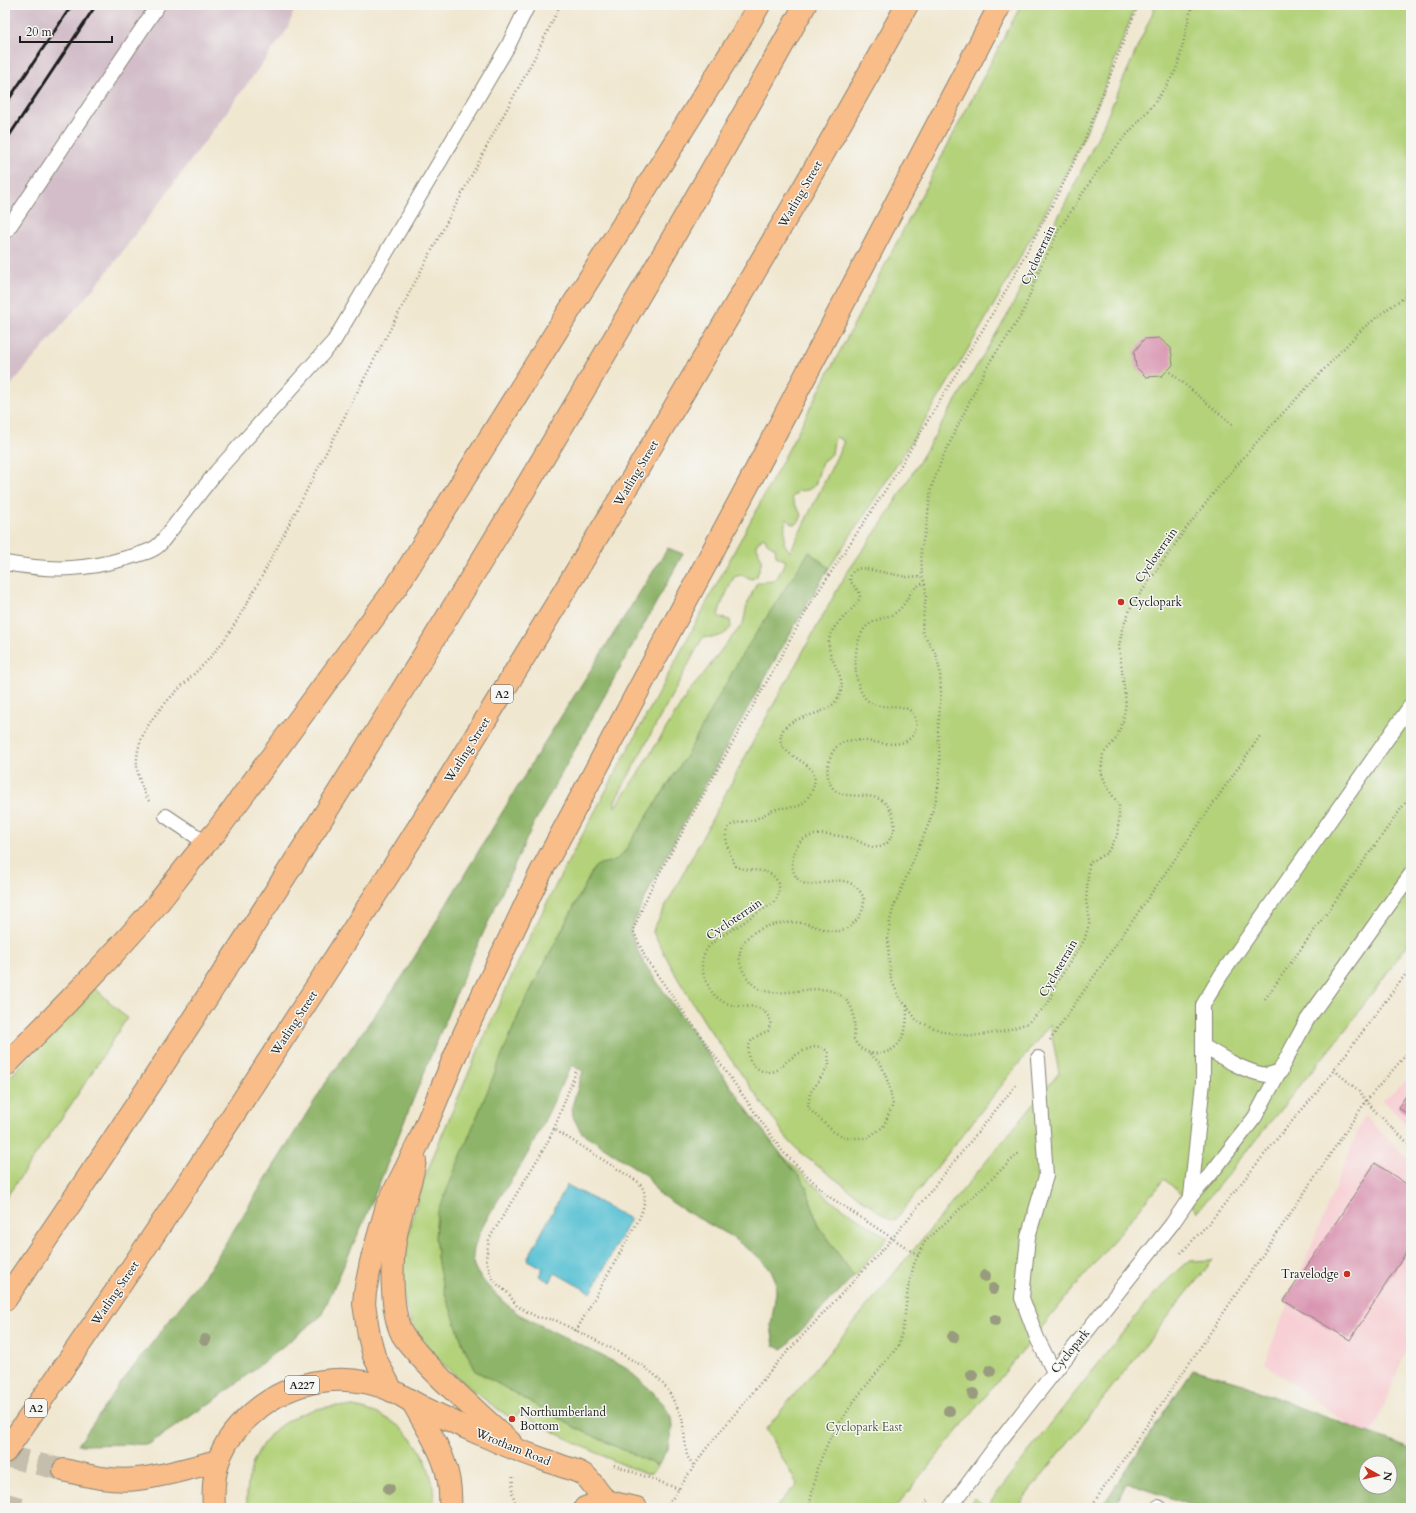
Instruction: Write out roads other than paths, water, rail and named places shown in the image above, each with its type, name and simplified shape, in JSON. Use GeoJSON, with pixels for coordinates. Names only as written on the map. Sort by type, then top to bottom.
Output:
{"type":"FeatureCollection","features":[{"type":"Feature","properties":{"kind":"main road"},"geometry":{"type":"LineString","coordinates":[[5,1066],[97,972],[153,909],[216,832],[397,586],[744,33],[759,5]]}},
{"type":"Feature","properties":{"kind":"main road"},"geometry":{"type":"LineString","coordinates":[[5,1300],[86,1182],[189,1026],[461,595],[613,342],[805,5]]}},
{"type":"Feature","properties":{"kind":"main road","name":"Watling Street"},"geometry":{"type":"LineString","coordinates":[[5,1452],[67,1364],[306,1005],[544,627],[759,266],[907,5]]}},
{"type":"Feature","properties":{"kind":"main road"},"geometry":{"type":"LineString","coordinates":[[392,1391],[374,1356],[367,1323],[365,1292],[387,1206],[419,1142],[465,1032],[540,874],[819,350],[1000,5]]}},
{"type":"Feature","properties":{"kind":"main road"},"geometry":{"type":"LineString","coordinates":[[419,1142],[413,1171],[400,1214],[394,1255],[394,1296],[402,1335],[425,1362],[521,1452]]}},
{"type":"Feature","properties":{"kind":"main road","name":"Wrotham Road"},"geometry":{"type":"LineString","coordinates":[[214,1508],[213,1493],[218,1461],[226,1442],[240,1425],[259,1408],[288,1391],[308,1383],[331,1380],[357,1381],[392,1391],[413,1403],[470,1430],[521,1452],[584,1475],[606,1500]]}},
{"type":"Feature","properties":{"kind":"main road","name":"Wrotham Road"},"geometry":{"type":"LineString","coordinates":[[413,1403],[436,1442],[444,1460],[448,1473],[450,1508]]}},
{"type":"Feature","properties":{"kind":"main road"},"geometry":{"type":"LineString","coordinates":[[64,1470],[100,1478],[136,1480],[172,1473],[218,1461]]}},
{"type":"Feature","properties":{"kind":"main road"},"geometry":{"type":"LineString","coordinates":[[585,1508],[606,1500],[636,1508]]}},
{"type":"Feature","properties":{"kind":"lane"},"geometry":{"type":"LineString","coordinates":[[5,233],[158,5]]}},
{"type":"Feature","properties":{"kind":"lane"},"geometry":{"type":"LineString","coordinates":[[5,563],[50,569],[83,568],[112,563],[152,550],[160,544],[217,471],[334,341],[508,46],[528,5]]}},
{"type":"Feature","properties":{"kind":"lane"},"geometry":{"type":"LineString","coordinates":[[1191,1196],[1203,1082],[1203,1006],[1212,990],[1411,705]]}},
{"type":"Feature","properties":{"kind":"lane"},"geometry":{"type":"LineString","coordinates":[[166,816],[206,843]]}},
{"type":"Feature","properties":{"kind":"lane","name":"Cyclopark"},"geometry":{"type":"LineString","coordinates":[[950,1508],[998,1442],[1172,1224],[1191,1196],[1210,1175],[1256,1117],[1307,1020],[1411,874]]}},
{"type":"Feature","properties":{"kind":"lane"},"geometry":{"type":"LineString","coordinates":[[1203,1046],[1230,1062],[1266,1075],[1281,1071]]}},
{"type":"Feature","properties":{"kind":"lane"},"geometry":{"type":"LineString","coordinates":[[1038,1058],[1046,1176],[1028,1237],[1022,1298],[1036,1338],[1054,1372]]}},
{"type":"Feature","properties":{"kind":"water"},"geometry":{"type":"Polygon","coordinates":[[[567,1185],[630,1219],[591,1293],[555,1273],[550,1282],[539,1276],[543,1268],[527,1260],[567,1185]]]}},
{"type":"Feature","properties":{"kind":"tunnel"},"geometry":{"type":"LineString","coordinates":[[5,1456],[64,1470]]}},
{"type":"Feature","properties":{"kind":"tunnel"},"geometry":{"type":"LineString","coordinates":[[5,1504],[21,1508]]}},
{"type":"Feature","properties":{"kind":"railway"},"geometry":{"type":"LineString","coordinates":[[5,105],[72,5]]}},
{"type":"Feature","properties":{"kind":"railway"},"geometry":{"type":"LineString","coordinates":[[5,142],[96,5]]}},
{"type":"Feature","properties":{"kind":"place","name":"Cyclopark"},"geometry":{"type":"Point","coordinates":[1121,602]}},
{"type":"Feature","properties":{"kind":"place","name":"Travelodge"},"geometry":{"type":"Point","coordinates":[1347,1274]}},
{"type":"Feature","properties":{"kind":"place","name":"Northumberland Bottom"},"geometry":{"type":"Point","coordinates":[512,1419]}},
{"type":"Feature","properties":{"kind":"park label","name":"Cyclopark East"},"geometry":{"type":"Point","coordinates":[864,1427]}}]}
